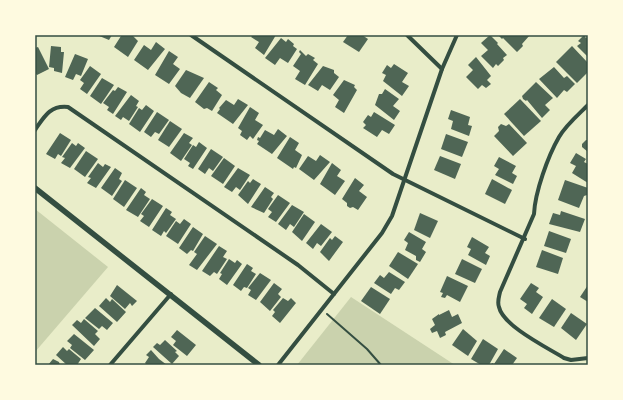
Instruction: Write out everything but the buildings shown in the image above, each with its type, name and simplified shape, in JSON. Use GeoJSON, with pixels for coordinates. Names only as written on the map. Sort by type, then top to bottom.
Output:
{"type":"FeatureCollection","features":[{"type":"Feature","properties":{"kind":"street"},"geometry":{"type":"LineString","coordinates":[[191,35],[393,174],[524,239]]}},
{"type":"Feature","properties":{"kind":"street"},"geometry":{"type":"LineString","coordinates":[[407,35],[442,69]]}},
{"type":"Feature","properties":{"kind":"street"},"geometry":{"type":"LineString","coordinates":[[278,365],[382,233],[392,216],[442,69],[457,35]]}},
{"type":"Feature","properties":{"kind":"street"},"geometry":{"type":"LineString","coordinates":[[588,105],[570,122],[559,137],[551,155],[534,204],[534,214],[500,292],[499,308],[505,318],[514,326],[564,358],[571,360],[588,358]]}},
{"type":"Feature","properties":{"kind":"street"},"geometry":{"type":"LineString","coordinates":[[35,130],[45,114],[53,108],[68,107],[298,265],[334,294]]}},
{"type":"Feature","properties":{"kind":"street"},"geometry":{"type":"LineString","coordinates":[[35,188],[259,365]]}},
{"type":"Feature","properties":{"kind":"street"},"geometry":{"type":"LineString","coordinates":[[110,365],[171,294]]}},
{"type":"Feature","properties":{"kind":"path"},"geometry":{"type":"LineString","coordinates":[[322,309],[368,349],[381,365]]}},
{"type":"Feature","properties":{"kind":"green space"},"geometry":{"type":"Polygon","coordinates":[[[35,209],[108,267],[35,352],[35,209]]]}},
{"type":"Feature","properties":{"kind":"green space"},"geometry":{"type":"Polygon","coordinates":[[[351,297],[455,365],[297,365],[351,297]]]}}]}
